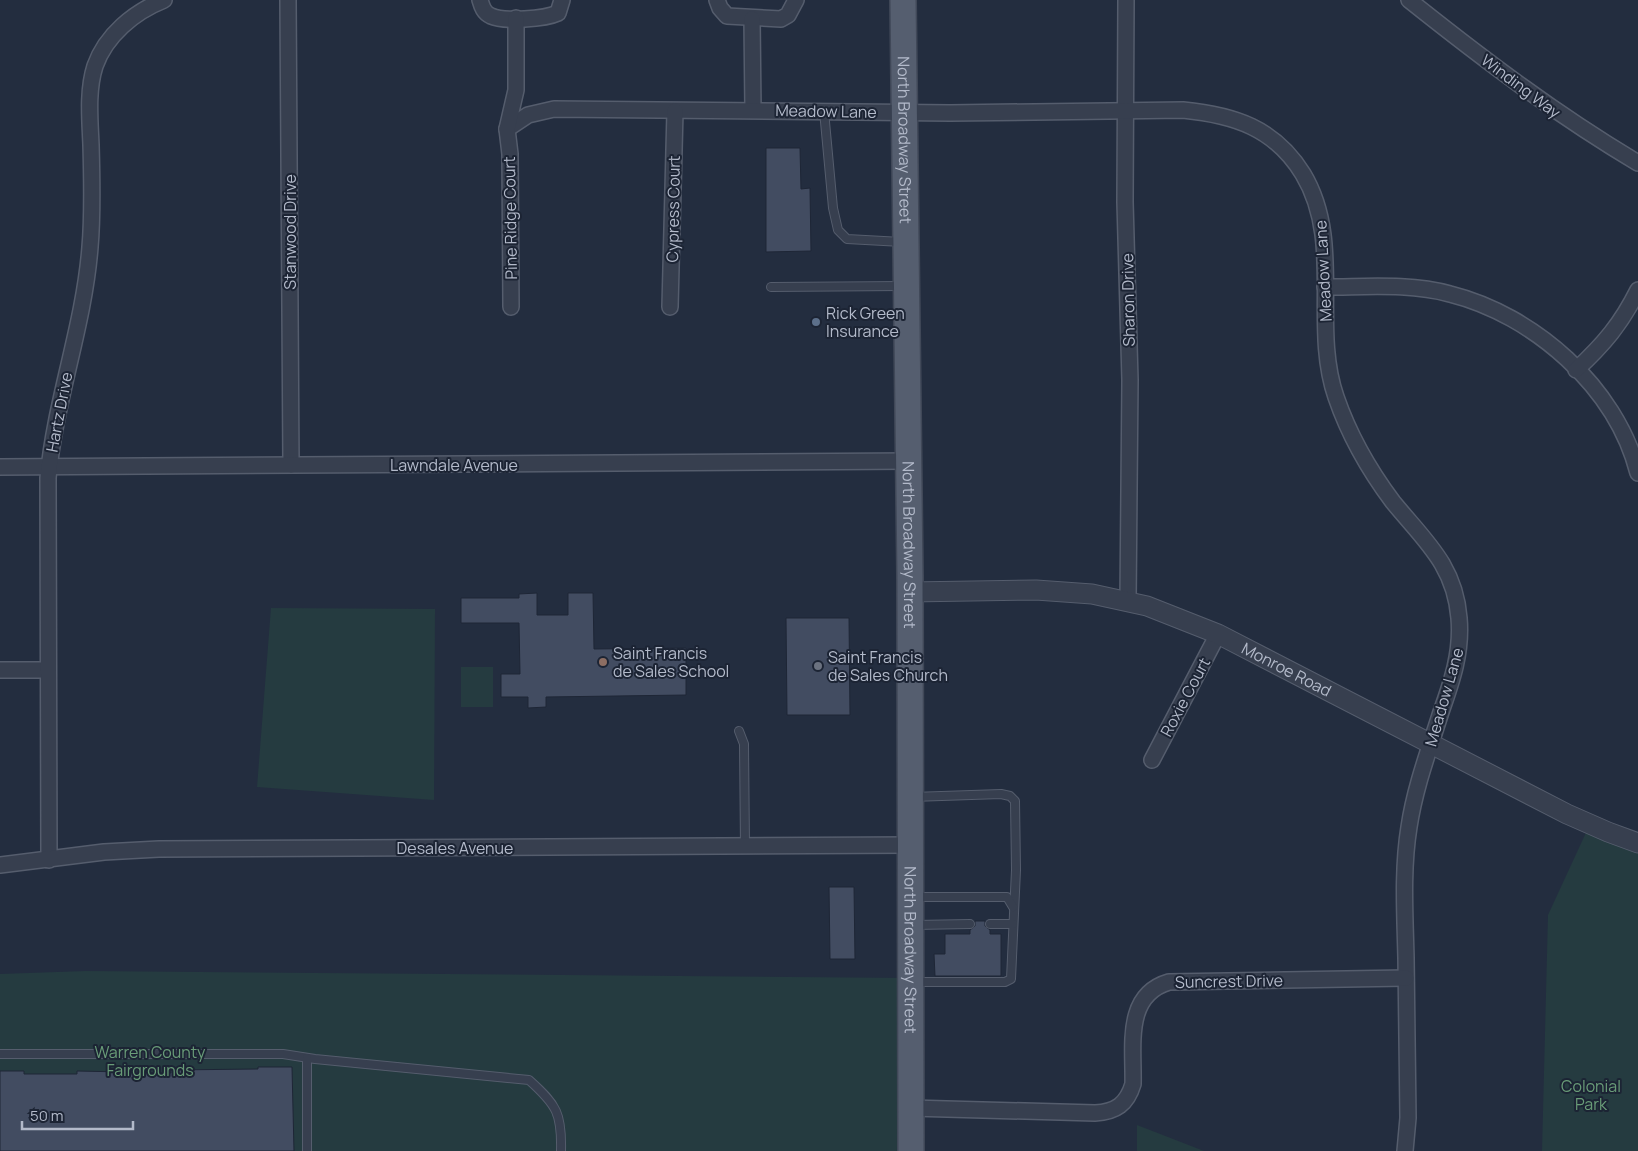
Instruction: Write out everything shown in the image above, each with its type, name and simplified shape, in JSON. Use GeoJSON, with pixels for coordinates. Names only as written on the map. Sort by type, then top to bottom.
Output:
{"type":"FeatureCollection","features":[{"type":"Feature","properties":{"kind":"main road","name":"North Broadway Street"},"geometry":{"type":"LineString","coordinates":[[903,0],[910,592],[910,1151]]}},
{"type":"Feature","properties":{"kind":"street","name":"Hartz Drive"},"geometry":{"type":"LineString","coordinates":[[48,860],[47,522],[49,467],[52,434],[82,303],[90,248],[92,205],[90,118],[93,74],[100,54],[112,36],[137,14],[164,0]]}},
{"type":"Feature","properties":{"kind":"street","name":"Stanwood Drive"},"geometry":{"type":"LineString","coordinates":[[288,0],[292,465]]}},
{"type":"Feature","properties":{"kind":"street"},"geometry":{"type":"LineString","coordinates":[[480,0],[484,10],[491,16],[516,18],[548,17],[558,13],[562,0]]}},
{"type":"Feature","properties":{"kind":"street"},"geometry":{"type":"LineString","coordinates":[[717,0],[720,8],[727,16],[781,20],[788,15],[796,0]]}},
{"type":"Feature","properties":{"kind":"street","name":"Sharon Drive"},"geometry":{"type":"LineString","coordinates":[[1126,0],[1125,110],[1130,380],[1128,601]]}},
{"type":"Feature","properties":{"kind":"street","name":"Winding Way"},"geometry":{"type":"LineString","coordinates":[[1409,0],[1539,101],[1585,132],[1638,163]]}},
{"type":"Feature","properties":{"kind":"street","name":"Pine Ridge Court"},"geometry":{"type":"LineString","coordinates":[[511,307],[510,154],[507,128],[516,90],[516,18]]}},
{"type":"Feature","properties":{"kind":"street"},"geometry":{"type":"LineString","coordinates":[[752,19],[753,110]]}},
{"type":"Feature","properties":{"kind":"street","name":"Meadow Lane"},"geometry":{"type":"LineString","coordinates":[[507,128],[528,115],[554,109],[905,112],[1183,110],[1216,113],[1237,119],[1275,141],[1290,156],[1303,174],[1318,208],[1324,240],[1327,360],[1335,396],[1351,435],[1367,465],[1394,502],[1437,553],[1448,572],[1459,614],[1460,647],[1456,669],[1419,779],[1406,851],[1408,1118],[1406,1151]]}},
{"type":"Feature","properties":{"kind":"street","name":"Cypress Court"},"geometry":{"type":"LineString","coordinates":[[670,307],[675,111]]}},
{"type":"Feature","properties":{"kind":"street"},"geometry":{"type":"LineString","coordinates":[[1325,287],[1415,288],[1448,293],[1510,317],[1555,349],[1576,370],[1607,408],[1624,436],[1638,473]]}},
{"type":"Feature","properties":{"kind":"street"},"geometry":{"type":"LineString","coordinates":[[1576,370],[1604,344],[1617,327],[1638,290]]}},
{"type":"Feature","properties":{"kind":"street","name":"Lawndale Avenue"},"geometry":{"type":"LineString","coordinates":[[0,467],[909,461]]}},
{"type":"Feature","properties":{"kind":"street","name":"Monroe Road"},"geometry":{"type":"LineString","coordinates":[[910,592],[1036,590],[1092,594],[1128,601],[1174,615],[1218,634],[1567,814],[1608,832],[1638,842]]}},
{"type":"Feature","properties":{"kind":"street","name":"Roxie Court"},"geometry":{"type":"LineString","coordinates":[[1152,760],[1218,634]]}},
{"type":"Feature","properties":{"kind":"street"},"geometry":{"type":"LineString","coordinates":[[0,670],[47,670]]}},
{"type":"Feature","properties":{"kind":"street","name":"Desales Avenue"},"geometry":{"type":"LineString","coordinates":[[0,865],[104,852],[159,849],[910,845]]}},
{"type":"Feature","properties":{"kind":"street","name":"Suncrest Drive"},"geometry":{"type":"LineString","coordinates":[[911,1108],[1095,1113],[1115,1110],[1130,1095],[1133,1084],[1137,1007],[1150,990],[1169,982],[1406,978]]}},
{"type":"Feature","properties":{"kind":"lane"},"geometry":{"type":"LineString","coordinates":[[824,111],[832,208],[838,230],[847,239],[906,242]]}},
{"type":"Feature","properties":{"kind":"lane"},"geometry":{"type":"LineString","coordinates":[[771,287],[907,286]]}},
{"type":"Feature","properties":{"kind":"lane"},"geometry":{"type":"LineString","coordinates":[[739,731],[744,744],[746,846]]}},
{"type":"Feature","properties":{"kind":"lane"},"geometry":{"type":"LineString","coordinates":[[910,797],[1001,794],[1010,796],[1015,801],[1016,870],[1013,976],[1010,980],[1005,982],[910,982]]}},
{"type":"Feature","properties":{"kind":"lane"},"geometry":{"type":"LineString","coordinates":[[910,896],[1007,897],[1014,909]]}},
{"type":"Feature","properties":{"kind":"lane"},"geometry":{"type":"LineString","coordinates":[[910,925],[970,924]]}},
{"type":"Feature","properties":{"kind":"lane"},"geometry":{"type":"LineString","coordinates":[[990,924],[1013,924]]}},
{"type":"Feature","properties":{"kind":"lane"},"geometry":{"type":"LineString","coordinates":[[0,1054],[283,1054],[529,1080],[549,1098],[562,1124],[561,1151]]}},
{"type":"Feature","properties":{"kind":"lane"},"geometry":{"type":"LineString","coordinates":[[307,1058],[307,1151]]}},
{"type":"Feature","properties":{"kind":"green space"},"geometry":{"type":"Polygon","coordinates":[[[271,608],[435,609],[434,800],[257,787],[271,608]]]}},
{"type":"Feature","properties":{"kind":"green space"},"geometry":{"type":"Polygon","coordinates":[[[461,667],[493,667],[493,707],[461,707],[461,667]]]}},
{"type":"Feature","properties":{"kind":"green space","name":"Colonial Park"},"geometry":{"type":"Polygon","coordinates":[[[1590,824],[1638,843],[1638,1151],[1542,1151],[1548,915],[1590,824]]]}},
{"type":"Feature","properties":{"kind":"green space","name":"Warren County Fairgrounds"},"geometry":{"type":"Polygon","coordinates":[[[86,971],[910,978],[911,1151],[0,1151],[0,974],[86,971]]]}},
{"type":"Feature","properties":{"kind":"green space"},"geometry":{"type":"Polygon","coordinates":[[[1137,1125],[1204,1151],[1137,1151],[1137,1125]]]}},
{"type":"Feature","properties":{"kind":"building"},"geometry":{"type":"Polygon","coordinates":[[[766,148],[800,148],[801,189],[810,188],[811,251],[766,252],[766,148]]]}},
{"type":"Feature","properties":{"kind":"building","name":"Saint Francis de Sales School"},"geometry":{"type":"Polygon","coordinates":[[[537,593],[537,615],[568,615],[568,593],[593,593],[594,649],[686,648],[686,695],[546,697],[546,707],[528,708],[528,697],[501,697],[501,674],[520,674],[519,623],[461,623],[461,598],[519,598],[519,594],[537,593]]]}},
{"type":"Feature","properties":{"kind":"building","name":"Saint Francis de Sales Church"},"geometry":{"type":"Polygon","coordinates":[[[786,618],[849,618],[850,715],[787,715],[786,618]]]}},
{"type":"Feature","properties":{"kind":"building"},"geometry":{"type":"Polygon","coordinates":[[[829,887],[854,887],[855,959],[830,959],[829,887]]]}},
{"type":"Feature","properties":{"kind":"building"},"geometry":{"type":"Polygon","coordinates":[[[975,921],[985,921],[985,926],[990,930],[990,934],[1001,934],[1001,976],[935,976],[934,954],[945,954],[945,934],[970,934],[970,930],[975,926],[975,921]]]}},
{"type":"Feature","properties":{"kind":"building"},"geometry":{"type":"Polygon","coordinates":[[[258,1067],[292,1067],[294,1151],[0,1151],[0,1071],[24,1071],[24,1074],[77,1074],[77,1071],[171,1073],[171,1070],[258,1069],[258,1067]]]}},
{"type":"Feature","properties":{"kind":"place","name":"Rick Green Insurance"},"geometry":{"type":"Point","coordinates":[816,322]}},
{"type":"Feature","properties":{"kind":"place","name":"Saint Francis de Sales School"},"geometry":{"type":"Point","coordinates":[603,662]}},
{"type":"Feature","properties":{"kind":"place","name":"Saint Francis de Sales Church"},"geometry":{"type":"Point","coordinates":[818,666]}}]}
